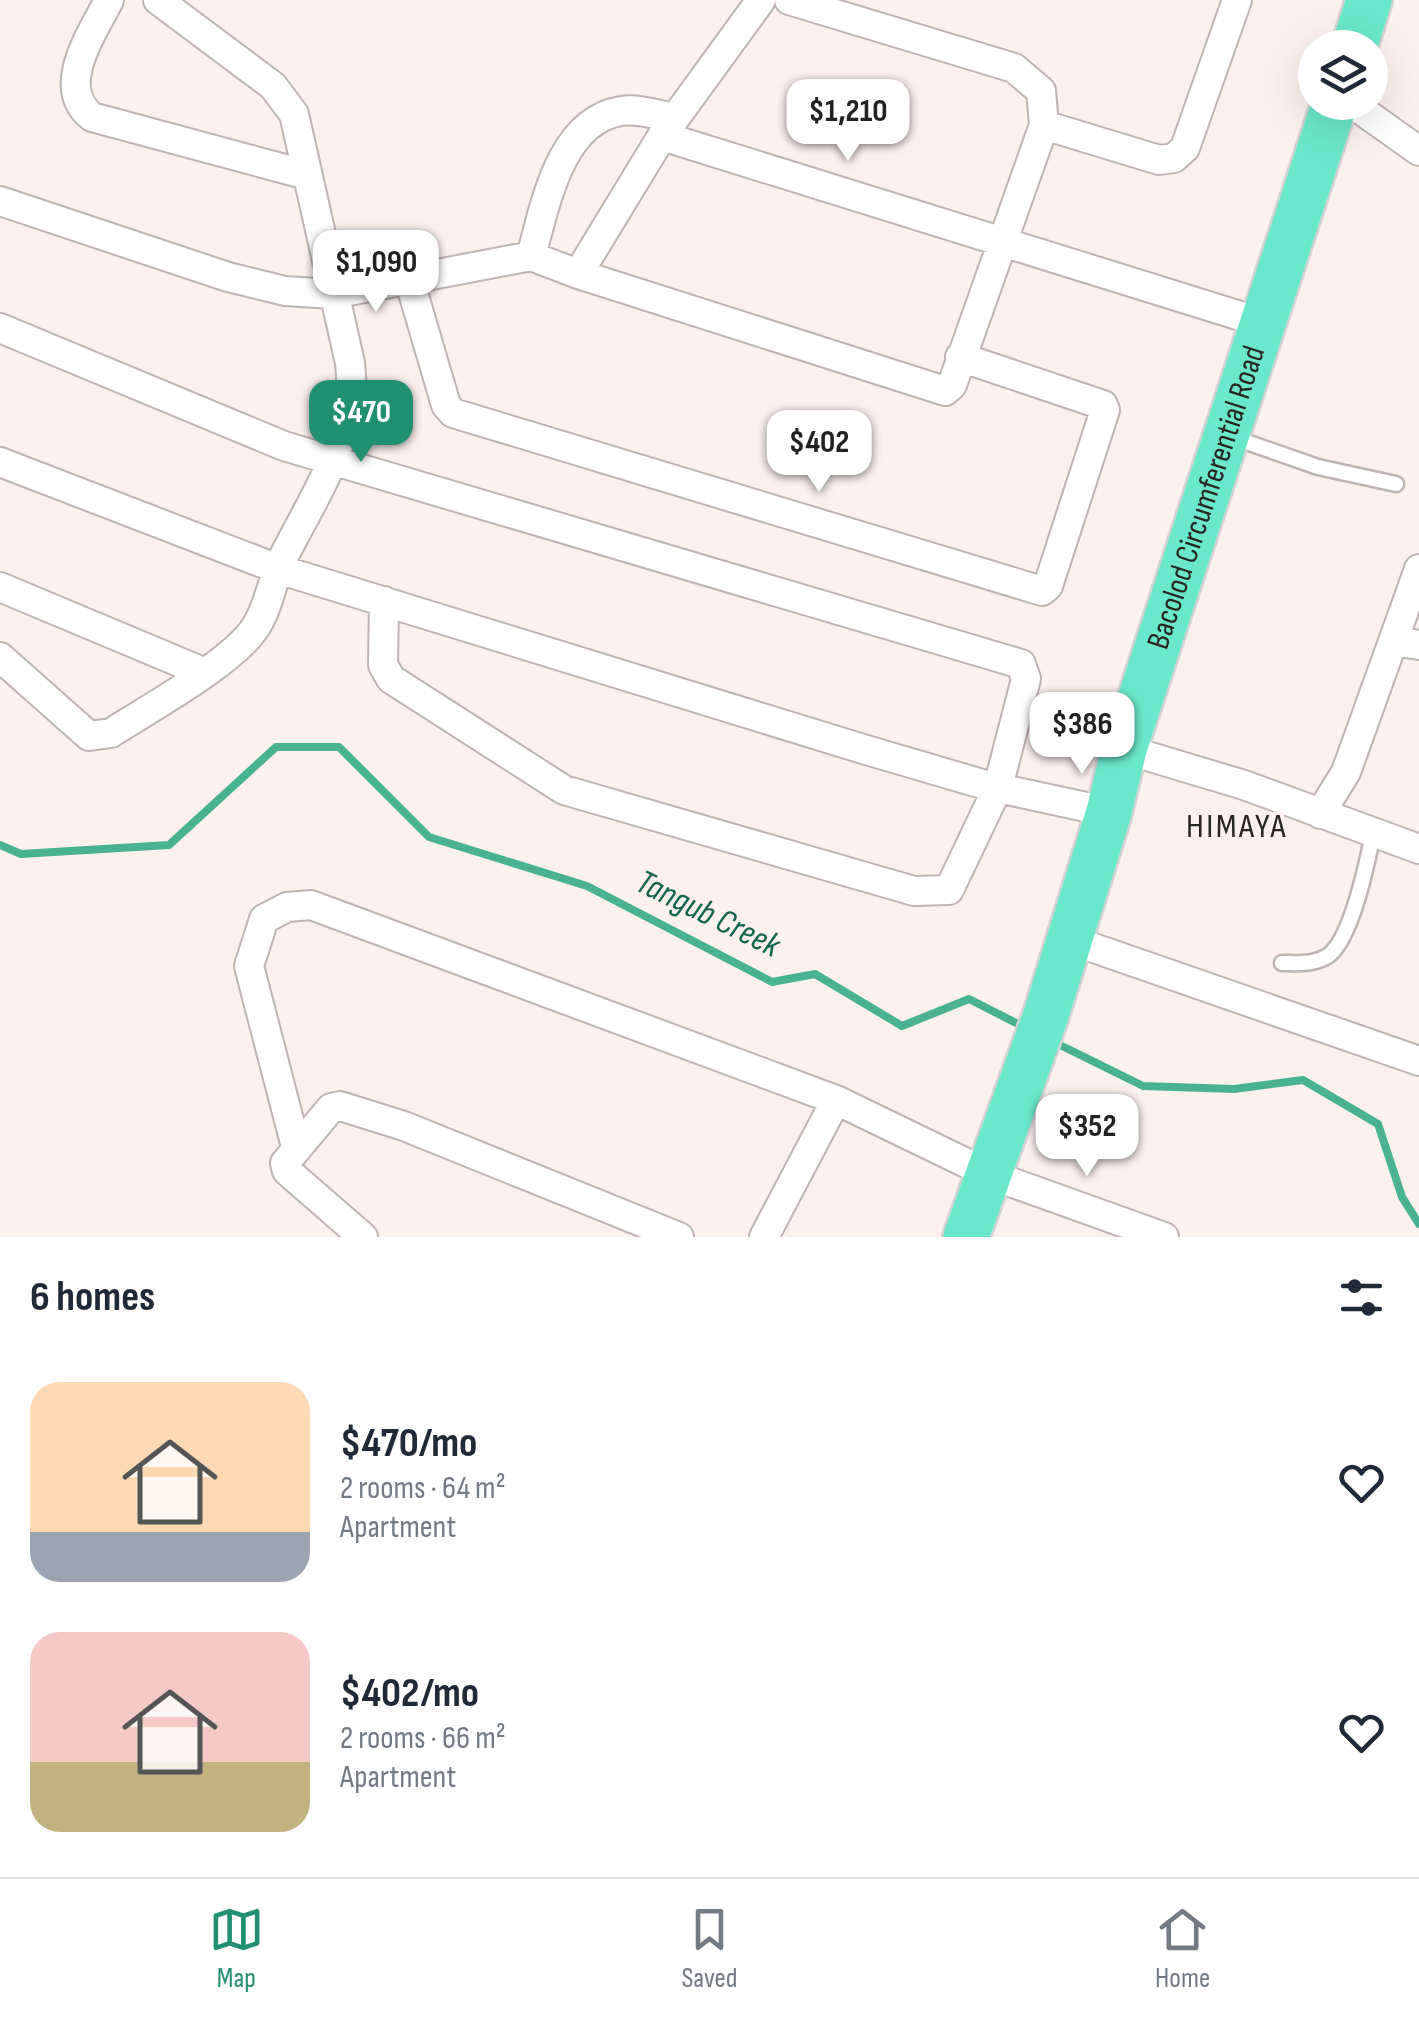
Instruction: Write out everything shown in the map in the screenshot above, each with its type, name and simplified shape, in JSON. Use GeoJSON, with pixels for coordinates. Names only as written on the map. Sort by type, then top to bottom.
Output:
{"type":"FeatureCollection","features":[{"type":"Feature","properties":{"kind":"main road"},"geometry":{"type":"LineString","coordinates":[[1360,30],[1369,0]]}},
{"type":"Feature","properties":{"kind":"main road","name":"Bacolod Circumferential Road"},"geometry":{"type":"LineString","coordinates":[[966,1237],[1046,1015],[1109,812],[1124,749],[1330,120]]}},
{"type":"Feature","properties":{"kind":"street"},"geometry":{"type":"LineString","coordinates":[[109,0],[75,76],[74,93],[81,108],[92,116],[307,175]]}},
{"type":"Feature","properties":{"kind":"street"},"geometry":{"type":"LineString","coordinates":[[0,657],[89,736],[111,732],[203,672],[254,630],[278,569],[332,461],[352,398],[350,363],[294,114],[284,98],[158,0]]}},
{"type":"Feature","properties":{"kind":"street"},"geometry":{"type":"LineString","coordinates":[[578,274],[669,127],[761,0]]}},
{"type":"Feature","properties":{"kind":"street"},"geometry":{"type":"LineString","coordinates":[[0,200],[228,277],[285,290],[333,294],[531,256],[937,390],[952,385],[1044,124],[1041,91],[1014,68],[788,0]]}},
{"type":"Feature","properties":{"kind":"street"},"geometry":{"type":"LineString","coordinates":[[1044,124],[1158,160],[1174,158],[1185,148],[1237,0]]}},
{"type":"Feature","properties":{"kind":"street"},"geometry":{"type":"LineString","coordinates":[[531,256],[552,183],[575,139],[604,115],[626,110],[1002,242],[1263,323]]}},
{"type":"Feature","properties":{"kind":"street"},"geometry":{"type":"LineString","coordinates":[[1375,120],[1419,151]]}},
{"type":"Feature","properties":{"kind":"street"},"geometry":{"type":"LineString","coordinates":[[409,279],[446,405],[453,413],[1042,591],[1048,586],[1105,410],[1103,404],[960,357]]}},
{"type":"Feature","properties":{"kind":"street"},"geometry":{"type":"LineString","coordinates":[[0,328],[284,446],[1022,664],[1026,679],[998,787],[950,890],[914,890],[576,795],[391,679],[383,665],[384,601]]}},
{"type":"Feature","properties":{"kind":"street"},"geometry":{"type":"LineString","coordinates":[[0,462],[278,569],[998,787],[1109,812]]}},
{"type":"Feature","properties":{"kind":"street"},"geometry":{"type":"LineString","coordinates":[[1320,814],[1346,772],[1406,643],[1419,569]]}},
{"type":"Feature","properties":{"kind":"street"},"geometry":{"type":"LineString","coordinates":[[0,587],[203,672]]}},
{"type":"Feature","properties":{"kind":"street"},"geometry":{"type":"LineString","coordinates":[[1124,749],[1244,785],[1419,849]]}},
{"type":"Feature","properties":{"kind":"street"},"geometry":{"type":"LineString","coordinates":[[296,1147],[249,966],[264,919],[287,907],[311,905],[836,1100],[991,1174],[1164,1237]]}},
{"type":"Feature","properties":{"kind":"street"},"geometry":{"type":"LineString","coordinates":[[1068,939],[1419,1061]]}},
{"type":"Feature","properties":{"kind":"street"},"geometry":{"type":"LineString","coordinates":[[764,1237],[836,1100]]}},
{"type":"Feature","properties":{"kind":"street"},"geometry":{"type":"LineString","coordinates":[[363,1237],[287,1170],[287,1156],[331,1108],[350,1106],[679,1237]]}},
{"type":"Feature","properties":{"kind":"lane"},"geometry":{"type":"LineString","coordinates":[[1227,435],[1318,468],[1396,484]]}},
{"type":"Feature","properties":{"kind":"lane"},"geometry":{"type":"LineString","coordinates":[[1282,963],[1311,962],[1328,955],[1340,941],[1364,877],[1373,834]]}},
{"type":"Feature","properties":{"kind":"waterway","name":"Tangub Creek"},"geometry":{"type":"LineString","coordinates":[[0,845],[21,854],[169,845],[276,747],[339,747],[429,837],[587,886],[772,982],[815,974],[902,1026],[969,999],[1024,1027]]}},
{"type":"Feature","properties":{"kind":"waterway","name":"Tangub Creek"},"geometry":{"type":"LineString","coordinates":[[1050,1040],[1143,1086],[1234,1089],[1303,1080],[1378,1124],[1402,1197],[1419,1224]]}},
{"type":"Feature","properties":{"kind":"district","name":"HIMAYA"},"geometry":{"type":"Point","coordinates":[1237,826]}}]}
